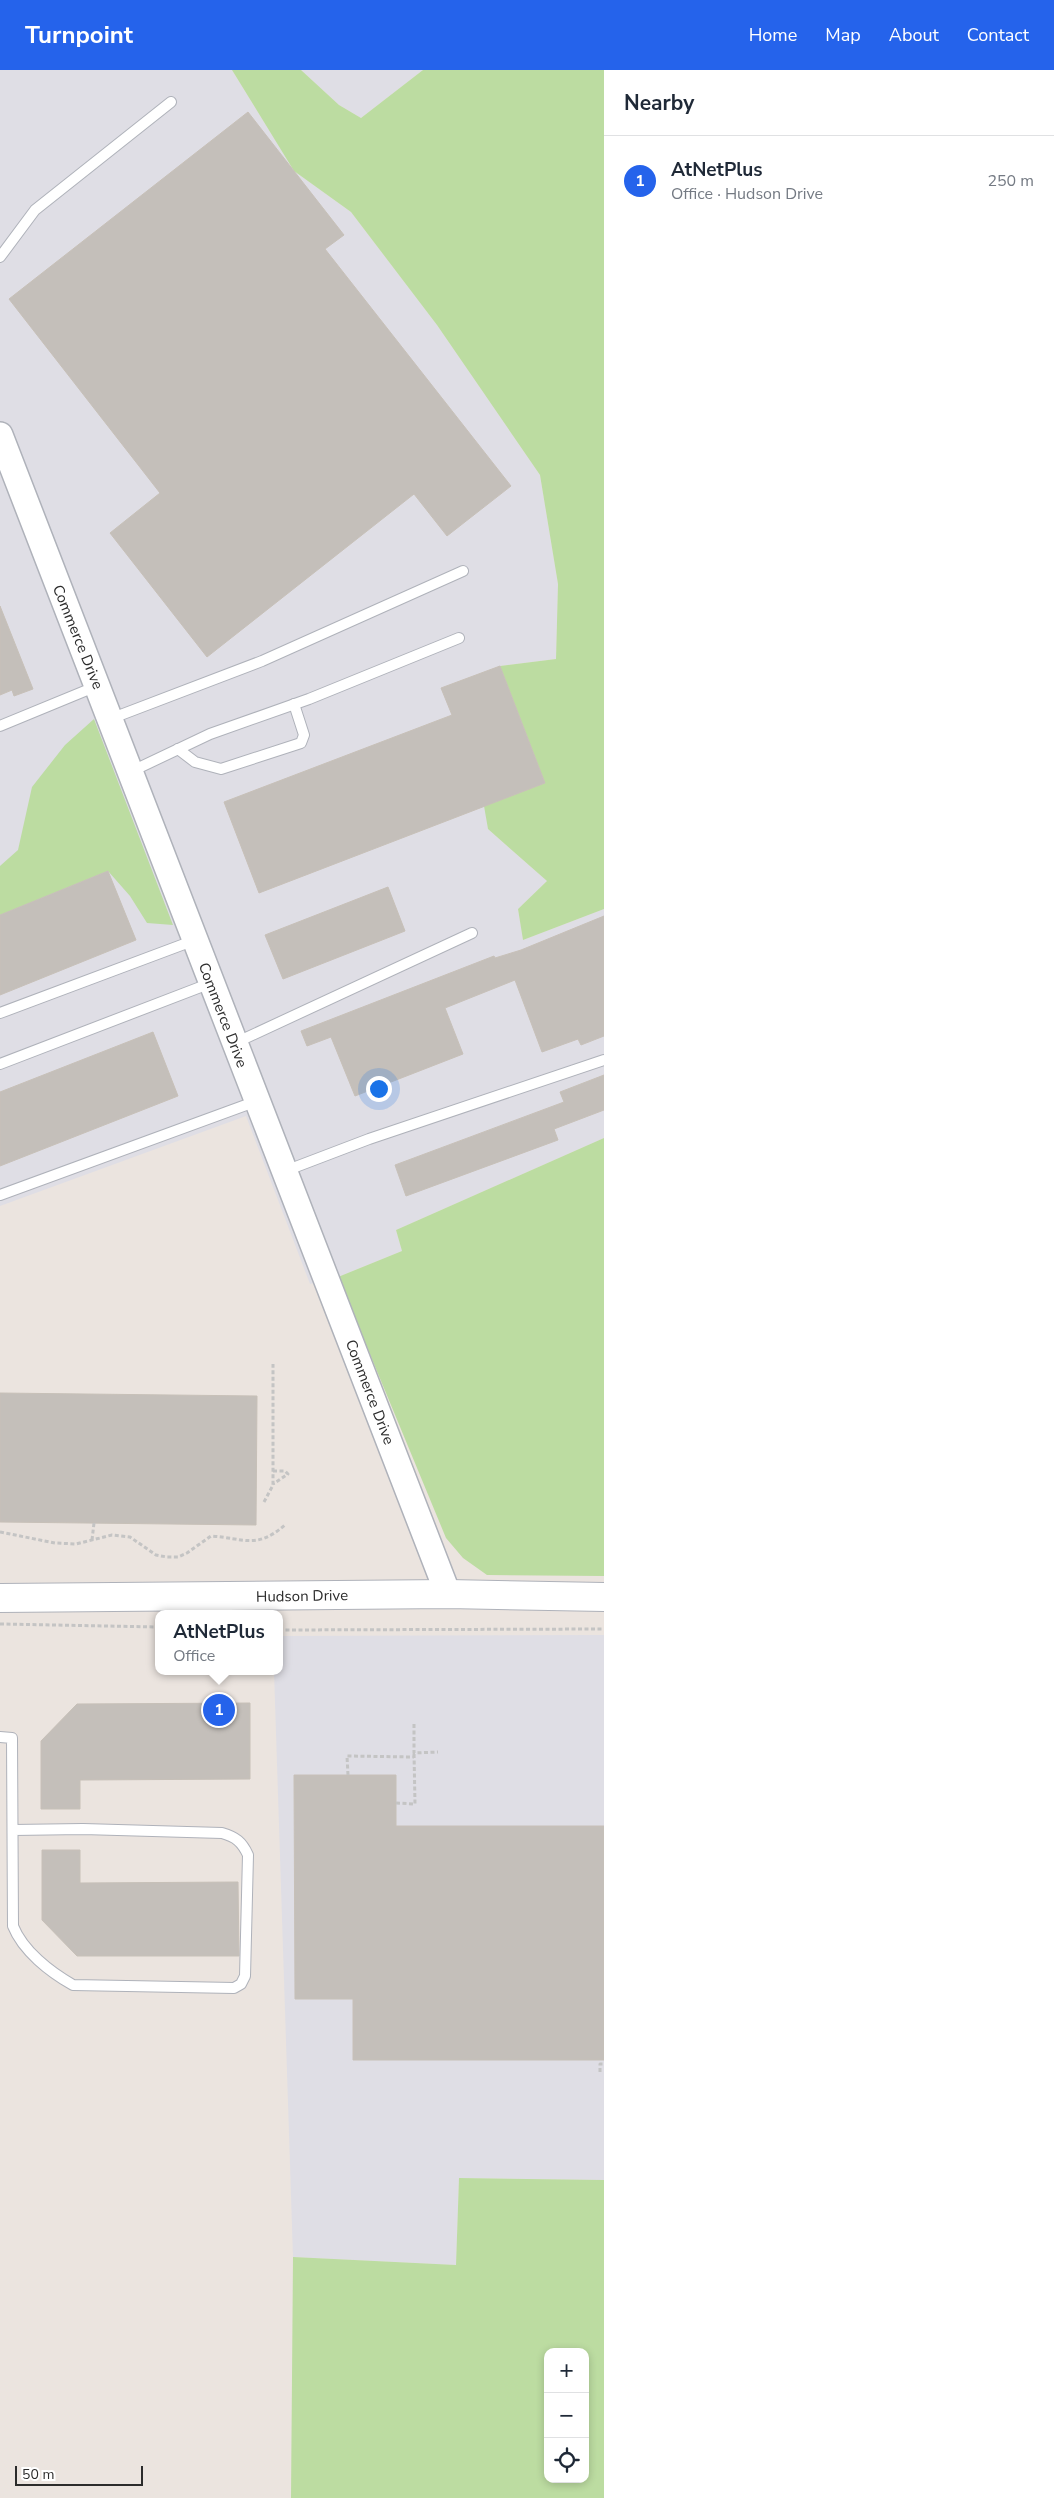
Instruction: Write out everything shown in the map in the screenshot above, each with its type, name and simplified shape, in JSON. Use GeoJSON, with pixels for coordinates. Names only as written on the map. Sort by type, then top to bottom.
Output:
{"type":"FeatureCollection","features":[{"type":"Feature","properties":{"kind":"main road","name":"Hudson Drive"},"geometry":{"type":"LineString","coordinates":[[0,1598],[448,1594],[604,1597]]}},
{"type":"Feature","properties":{"kind":"street","name":"Commerce Drive"},"geometry":{"type":"LineString","coordinates":[[1,442],[98,686],[234,1043],[448,1594]]}},
{"type":"Feature","properties":{"kind":"lane"},"geometry":{"type":"LineString","coordinates":[[0,257],[35,210],[171,102]]}},
{"type":"Feature","properties":{"kind":"lane"},"geometry":{"type":"LineString","coordinates":[[110,719],[262,661],[463,571]]}},
{"type":"Feature","properties":{"kind":"lane"},"geometry":{"type":"LineString","coordinates":[[130,772],[210,734],[294,704],[459,638]]}},
{"type":"Feature","properties":{"kind":"lane"},"geometry":{"type":"LineString","coordinates":[[0,726],[98,686]]}},
{"type":"Feature","properties":{"kind":"lane"},"geometry":{"type":"LineString","coordinates":[[178,749],[195,762],[221,769],[301,743],[304,735],[294,704]]}},
{"type":"Feature","properties":{"kind":"lane"},"geometry":{"type":"LineString","coordinates":[[234,1043],[472,933]]}},
{"type":"Feature","properties":{"kind":"lane"},"geometry":{"type":"LineString","coordinates":[[0,1014],[195,940]]}},
{"type":"Feature","properties":{"kind":"lane"},"geometry":{"type":"LineString","coordinates":[[0,1064],[211,983]]}},
{"type":"Feature","properties":{"kind":"lane"},"geometry":{"type":"LineString","coordinates":[[284,1171],[370,1139],[604,1060]]}},
{"type":"Feature","properties":{"kind":"lane"},"geometry":{"type":"LineString","coordinates":[[0,1196],[257,1101]]}},
{"type":"Feature","properties":{"kind":"lane"},"geometry":{"type":"LineString","coordinates":[[0,1737],[12,1738],[13,1926],[26,1947],[59,1977],[73,1985],[88,1987],[234,1988],[241,1984],[247,1954],[248,1855],[242,1843],[234,1836],[222,1833],[93,1829],[13,1830]]}},
{"type":"Feature","properties":{"kind":"path"},"geometry":{"type":"LineString","coordinates":[[273,1364],[273,1485]]}},
{"type":"Feature","properties":{"kind":"path"},"geometry":{"type":"LineString","coordinates":[[264,1502],[273,1485],[288,1474],[285,1471],[273,1471]]}},
{"type":"Feature","properties":{"kind":"path"},"geometry":{"type":"LineString","coordinates":[[92,1540],[94,1523]]}},
{"type":"Feature","properties":{"kind":"path"},"geometry":{"type":"LineString","coordinates":[[0,1532],[54,1544],[76,1544],[112,1535],[130,1537],[156,1555],[178,1557],[211,1536],[243,1542],[260,1540],[275,1534],[285,1525]]}},
{"type":"Feature","properties":{"kind":"path"},"geometry":{"type":"LineString","coordinates":[[0,1624],[155,1626]]}},
{"type":"Feature","properties":{"kind":"path"},"geometry":{"type":"LineString","coordinates":[[283,1630],[604,1629]]}},
{"type":"Feature","properties":{"kind":"path"},"geometry":{"type":"LineString","coordinates":[[396,1803],[415,1804],[414,1724]]}},
{"type":"Feature","properties":{"kind":"path"},"geometry":{"type":"LineString","coordinates":[[348,1775],[347,1756],[414,1755],[438,1752]]}},
{"type":"Feature","properties":{"kind":"path"},"geometry":{"type":"LineString","coordinates":[[600,2072],[600,2064],[604,2064]]}},
{"type":"Feature","properties":{"kind":"shaded area"},"geometry":{"type":"Polygon","coordinates":[[[0,70],[232,70],[294,171],[351,212],[437,325],[540,475],[558,584],[556,659],[500,666],[545,783],[485,806],[488,829],[547,881],[518,909],[523,940],[604,909],[604,1138],[396,1230],[402,1251],[338,1277],[310,1284],[246,1116],[0,1206],[0,70]]]}},
{"type":"Feature","properties":{"kind":"shaded area"},"geometry":{"type":"Polygon","coordinates":[[[301,70],[423,70],[361,118],[339,105],[301,70]]]}},
{"type":"Feature","properties":{"kind":"shaded area"},"geometry":{"type":"Polygon","coordinates":[[[604,1635],[604,2180],[459,2178],[456,2265],[293,2257],[274,1675],[283,1675],[283,1636],[604,1635]]]}},
{"type":"Feature","properties":{"kind":"green space"},"geometry":{"type":"Polygon","coordinates":[[[232,70],[301,70],[339,105],[361,118],[423,70],[604,70],[604,909],[523,940],[518,909],[547,881],[488,829],[484,806],[545,783],[500,666],[556,659],[558,584],[540,475],[437,325],[351,212],[294,171],[232,70]]]}},
{"type":"Feature","properties":{"kind":"green space"},"geometry":{"type":"Polygon","coordinates":[[[94,719],[173,925],[147,923],[130,896],[108,871],[0,915],[0,866],[18,850],[32,787],[65,745],[94,719]]]}},
{"type":"Feature","properties":{"kind":"green space"},"geometry":{"type":"Polygon","coordinates":[[[604,1138],[604,1576],[487,1575],[463,1558],[446,1538],[338,1277],[402,1251],[396,1230],[604,1138]]]}},
{"type":"Feature","properties":{"kind":"green space"},"geometry":{"type":"Polygon","coordinates":[[[459,2178],[604,2180],[604,2498],[291,2498],[293,2257],[456,2265],[459,2178]]]}},
{"type":"Feature","properties":{"kind":"building"},"geometry":{"type":"Polygon","coordinates":[[[248,112],[344,235],[325,249],[511,486],[447,536],[414,494],[207,657],[110,533],[160,493],[9,299],[248,112]]]}},
{"type":"Feature","properties":{"kind":"building"},"geometry":{"type":"Polygon","coordinates":[[[0,606],[33,689],[14,696],[12,690],[0,695],[0,606]]]}},
{"type":"Feature","properties":{"kind":"building"},"geometry":{"type":"Polygon","coordinates":[[[500,666],[545,783],[259,893],[224,802],[452,715],[441,688],[500,666]]]}},
{"type":"Feature","properties":{"kind":"building"},"geometry":{"type":"Polygon","coordinates":[[[108,871],[136,940],[0,995],[0,915],[108,871]]]}},
{"type":"Feature","properties":{"kind":"building"},"geometry":{"type":"Polygon","coordinates":[[[388,887],[405,931],[283,979],[265,935],[388,887]]]}},
{"type":"Feature","properties":{"kind":"building"},"geometry":{"type":"Polygon","coordinates":[[[604,916],[604,1036],[581,1045],[578,1039],[542,1052],[515,980],[445,1008],[463,1054],[355,1096],[331,1037],[307,1046],[301,1031],[494,956],[495,958],[521,950],[604,916]]]}},
{"type":"Feature","properties":{"kind":"building"},"geometry":{"type":"Polygon","coordinates":[[[153,1032],[178,1096],[0,1166],[0,1092],[153,1032]]]}},
{"type":"Feature","properties":{"kind":"building"},"geometry":{"type":"Polygon","coordinates":[[[604,1075],[604,1110],[554,1129],[558,1140],[406,1196],[395,1165],[564,1102],[560,1092],[604,1075]]]}},
{"type":"Feature","properties":{"kind":"building"},"geometry":{"type":"Polygon","coordinates":[[[0,1393],[257,1396],[256,1525],[0,1522],[0,1393]]]}},
{"type":"Feature","properties":{"kind":"building"},"geometry":{"type":"Polygon","coordinates":[[[250,1703],[250,1779],[80,1780],[80,1809],[41,1809],[41,1741],[77,1704],[250,1703]]]}},
{"type":"Feature","properties":{"kind":"building"},"geometry":{"type":"Polygon","coordinates":[[[294,1775],[396,1775],[396,1826],[604,1826],[604,2060],[353,2060],[353,1999],[295,1999],[294,1775]]]}},
{"type":"Feature","properties":{"kind":"building"},"geometry":{"type":"Polygon","coordinates":[[[42,1850],[80,1850],[80,1883],[238,1882],[239,1956],[77,1956],[42,1920],[42,1850]]]}},
{"type":"Feature","properties":{"kind":"place","name":"AtNetPlus"},"geometry":{"type":"Point","coordinates":[219,1710]}}]}
